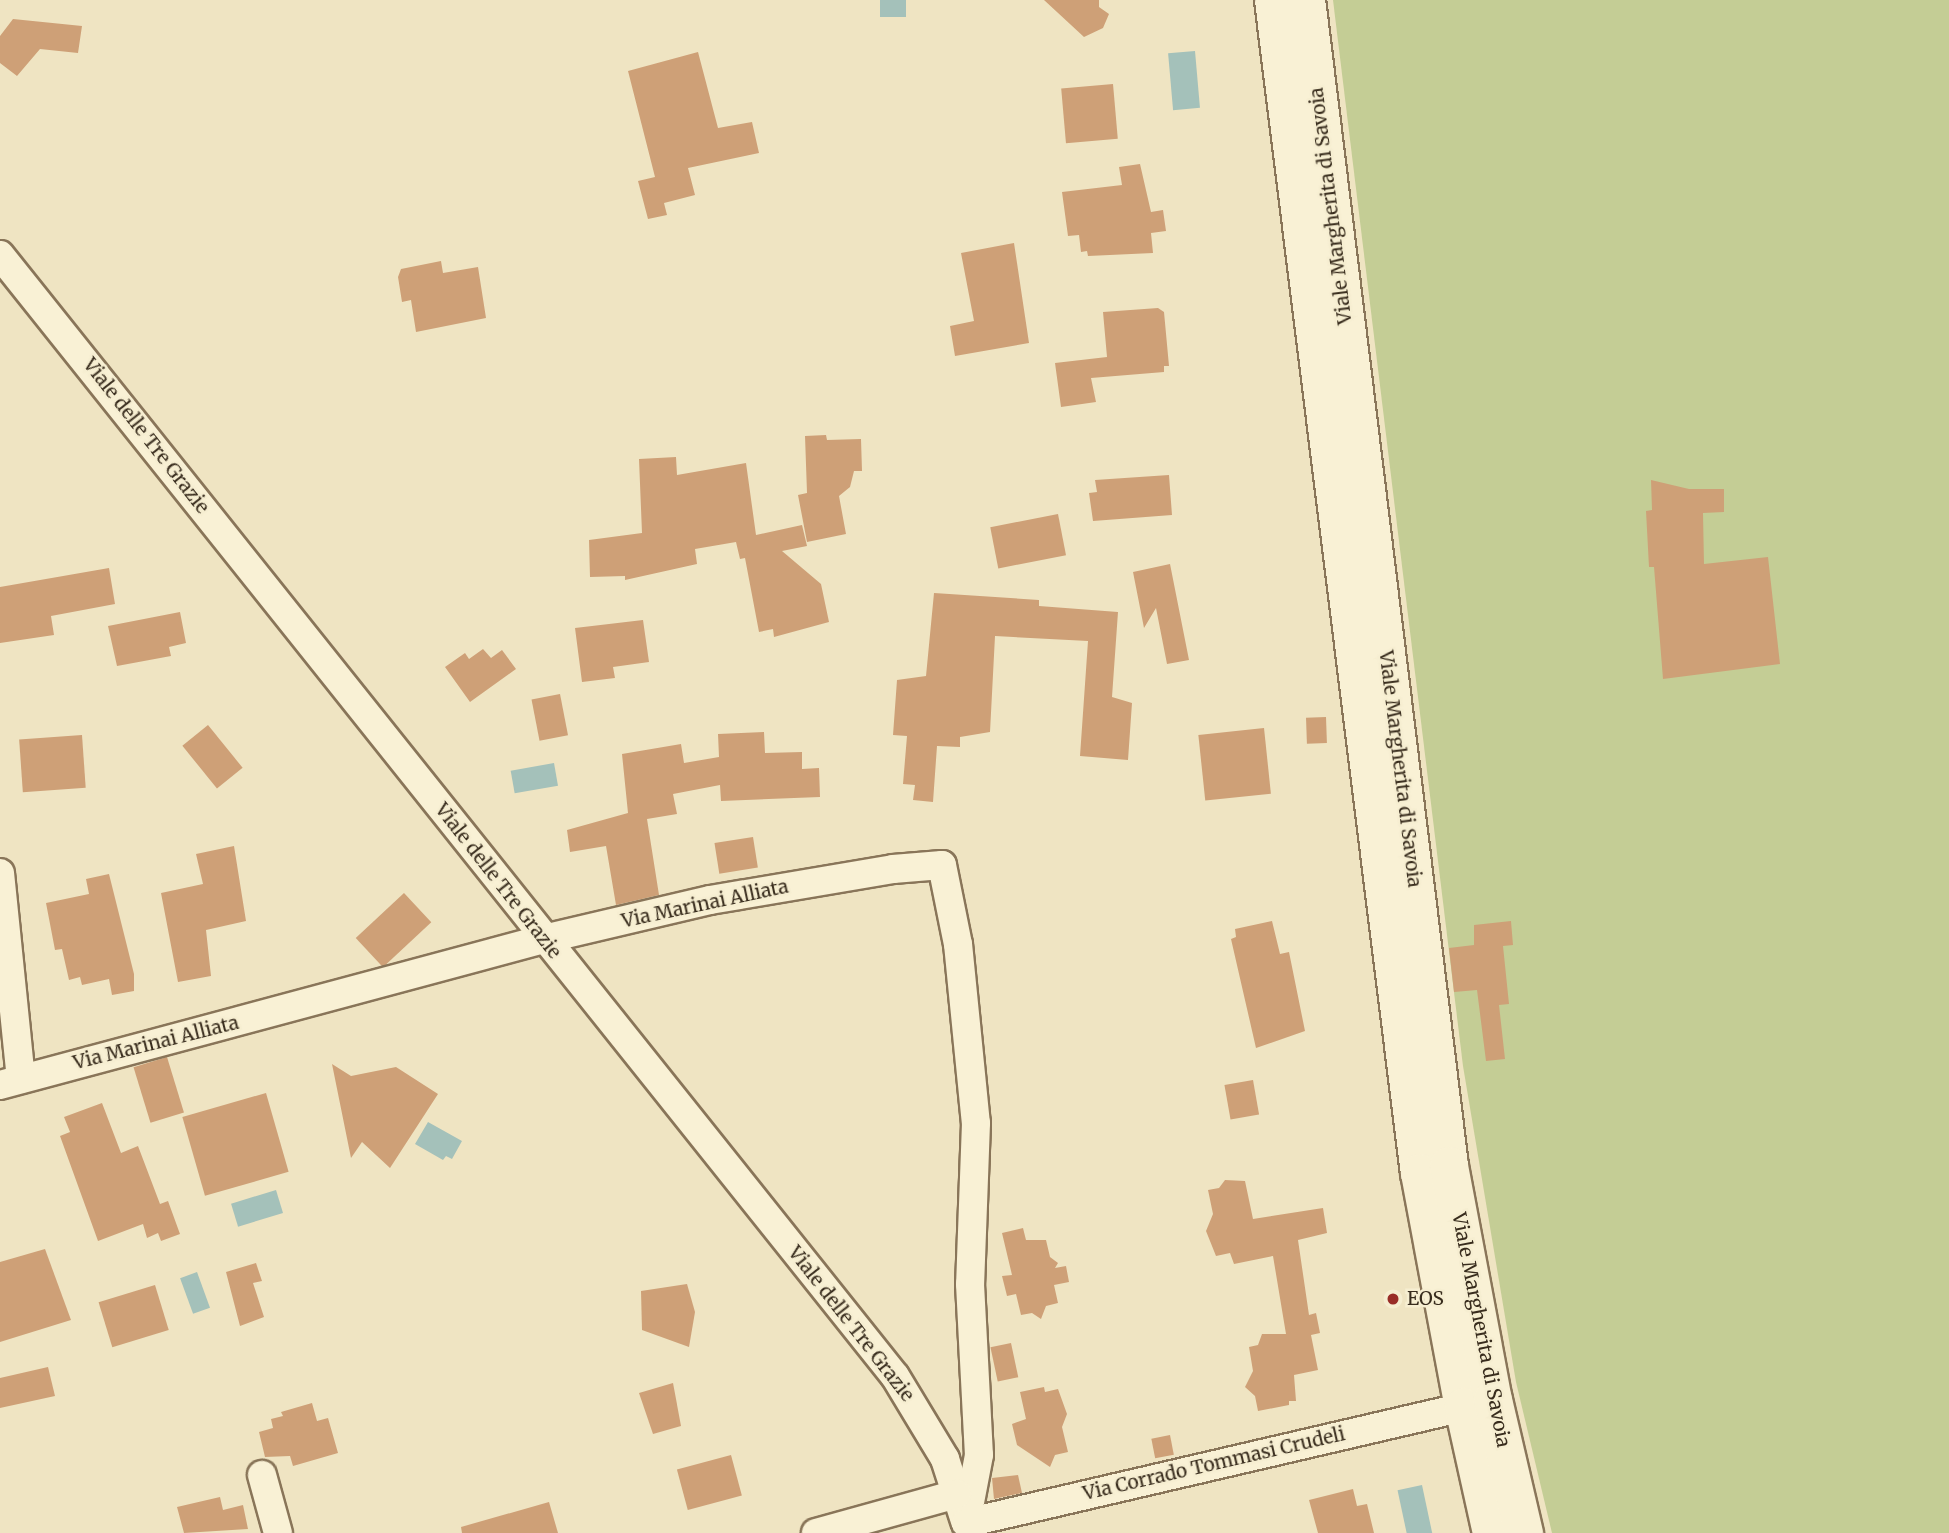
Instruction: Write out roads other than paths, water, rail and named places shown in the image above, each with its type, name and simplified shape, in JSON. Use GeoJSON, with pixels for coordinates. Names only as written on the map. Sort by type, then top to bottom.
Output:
{"type":"FeatureCollection","features":[{"type":"Feature","properties":{"kind":"street","name":"Viale Margherita di Savoia"},"geometry":{"type":"LineString","coordinates":[[1274,0],[1420,1173],[1464,1407],[1492,1533]]}},
{"type":"Feature","properties":{"kind":"street","name":"Viale Margherita di Savoia"},"geometry":{"type":"LineString","coordinates":[[1306,0],[1449,1166],[1493,1400],[1524,1533]]}},
{"type":"Feature","properties":{"kind":"street","name":"Viale delle Tre Grazie"},"geometry":{"type":"LineString","coordinates":[[0,255],[895,1376],[930,1428],[957,1494],[967,1528]]}},
{"type":"Feature","properties":{"kind":"street","name":"Via Marinai Alliata"},"geometry":{"type":"LineString","coordinates":[[0,873],[11,1082],[544,939],[710,900],[893,869],[942,865],[958,944],[976,1124],[970,1284],[979,1455],[967,1528]]}},
{"type":"Feature","properties":{"kind":"street","name":"Via Corrado Tommasi Crudeli"},"geometry":{"type":"LineString","coordinates":[[967,1528],[1464,1407]]}},
{"type":"Feature","properties":{"kind":"street"},"geometry":{"type":"LineString","coordinates":[[262,1475],[278,1533]]}},
{"type":"Feature","properties":{"kind":"street"},"geometry":{"type":"LineString","coordinates":[[816,1533],[957,1494]]}},
{"type":"Feature","properties":{"kind":"water"},"geometry":{"type":"Polygon","coordinates":[[[880,0],[906,0],[906,17],[880,17],[880,0]]]}},
{"type":"Feature","properties":{"kind":"water"},"geometry":{"type":"Polygon","coordinates":[[[1195,51],[1200,108],[1173,110],[1168,53],[1195,51]]]}},
{"type":"Feature","properties":{"kind":"water"},"geometry":{"type":"Polygon","coordinates":[[[554,763],[558,786],[515,793],[511,771],[554,763]]]}},
{"type":"Feature","properties":{"kind":"water"},"geometry":{"type":"Polygon","coordinates":[[[428,1122],[462,1141],[452,1159],[446,1156],[443,1160],[415,1144],[428,1122]]]}},
{"type":"Feature","properties":{"kind":"water"},"geometry":{"type":"Polygon","coordinates":[[[276,1190],[283,1213],[238,1227],[231,1204],[276,1190]]]}},
{"type":"Feature","properties":{"kind":"water"},"geometry":{"type":"Polygon","coordinates":[[[197,1272],[210,1308],[193,1314],[180,1278],[197,1272]]]}},
{"type":"Feature","properties":{"kind":"water"},"geometry":{"type":"Polygon","coordinates":[[[1422,1485],[1432,1533],[1407,1533],[1398,1490],[1422,1485]]]}},
{"type":"Feature","properties":{"kind":"place","name":"EOS"},"geometry":{"type":"Point","coordinates":[1393,1299]}}]}
